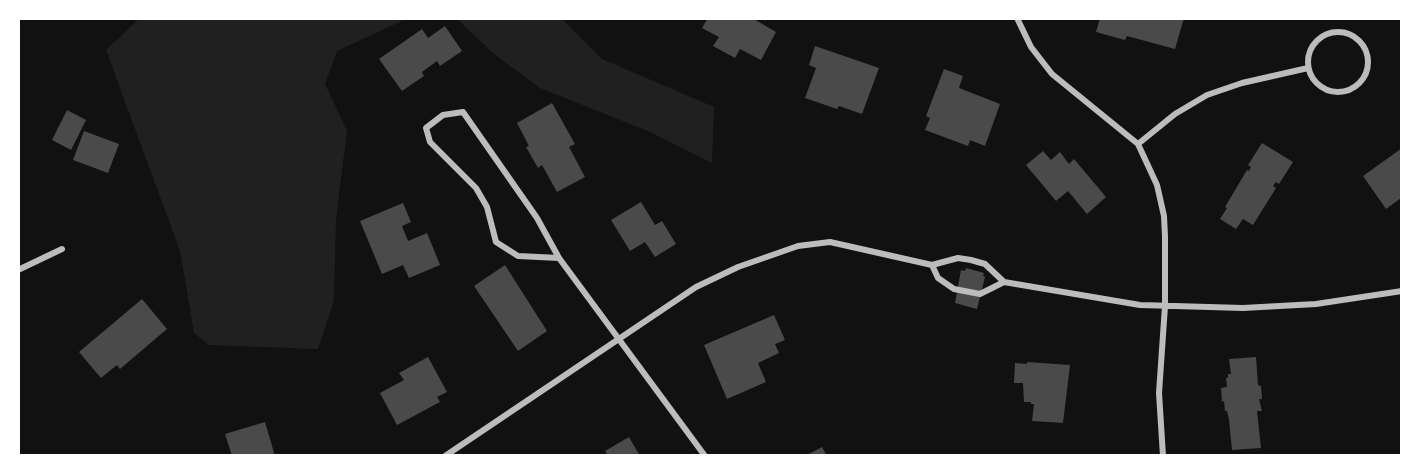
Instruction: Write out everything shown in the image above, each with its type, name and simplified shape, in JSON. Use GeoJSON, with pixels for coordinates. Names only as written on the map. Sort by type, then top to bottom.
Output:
{"type":"FeatureCollection","features":[{"type":"Feature","properties":{"kind":"street"},"geometry":{"type":"LineString","coordinates":[[1017,18],[1031,47],[1052,74],[1138,144],[1157,185],[1164,216],[1165,306],[1159,393],[1163,456]]}},
{"type":"Feature","properties":{"kind":"street"},"geometry":{"type":"LineString","coordinates":[[1330,33],[1348,33],[1362,45],[1367,53],[1366,72],[1361,81],[1345,91],[1326,90],[1311,77],[1308,68],[1307,59],[1315,42],[1330,33]]}},
{"type":"Feature","properties":{"kind":"street"},"geometry":{"type":"LineString","coordinates":[[1138,144],[1175,114],[1207,95],[1242,83],[1308,68]]}},
{"type":"Feature","properties":{"kind":"street"},"geometry":{"type":"LineString","coordinates":[[559,258],[518,256],[496,242],[487,207],[476,188],[430,142],[426,129],[443,115],[463,112],[537,218],[559,258],[705,456]]}},
{"type":"Feature","properties":{"kind":"street"},"geometry":{"type":"LineString","coordinates":[[445,456],[696,287],[738,267],[798,246],[830,242],[932,265],[958,258],[971,260],[985,264],[1004,282],[1140,305],[1243,308],[1316,304],[1402,291]]}},
{"type":"Feature","properties":{"kind":"street"},"geometry":{"type":"LineString","coordinates":[[18,270],[62,249]]}},
{"type":"Feature","properties":{"kind":"street"},"geometry":{"type":"LineString","coordinates":[[932,265],[938,278],[954,290],[980,294],[1004,282]]}},
{"type":"Feature","properties":{"kind":"shaded area"},"geometry":{"type":"Polygon","coordinates":[[[140,18],[408,18],[337,51],[325,84],[347,131],[336,218],[334,300],[318,349],[209,345],[194,333],[180,251],[106,50],[140,18]]]}},
{"type":"Feature","properties":{"kind":"shaded area"},"geometry":{"type":"Polygon","coordinates":[[[456,18],[561,18],[602,59],[714,107],[712,163],[650,132],[540,88],[494,54],[456,18]]]}},
{"type":"Feature","properties":{"kind":"building"},"geometry":{"type":"Polygon","coordinates":[[[708,18],[752,18],[776,32],[761,60],[740,49],[735,58],[713,46],[719,37],[702,28],[708,18]]]}},
{"type":"Feature","properties":{"kind":"building"},"geometry":{"type":"Polygon","coordinates":[[[1100,18],[1184,18],[1175,49],[1127,36],[1125,40],[1096,32],[1100,18]]]}},
{"type":"Feature","properties":{"kind":"building"},"geometry":{"type":"Polygon","coordinates":[[[445,26],[462,51],[440,66],[437,61],[422,72],[424,76],[402,91],[379,59],[422,29],[428,38],[445,26]]]}},
{"type":"Feature","properties":{"kind":"building"},"geometry":{"type":"Polygon","coordinates":[[[815,46],[879,68],[862,114],[839,106],[837,109],[805,98],[816,68],[809,65],[815,46]]]}},
{"type":"Feature","properties":{"kind":"building"},"geometry":{"type":"Polygon","coordinates":[[[944,69],[963,76],[959,88],[1000,104],[985,146],[970,140],[968,146],[925,130],[930,118],[926,116],[944,69]]]}},
{"type":"Feature","properties":{"kind":"building"},"geometry":{"type":"Polygon","coordinates":[[[552,103],[575,144],[569,147],[585,177],[557,192],[542,165],[538,168],[526,147],[529,146],[517,123],[552,103]]]}},
{"type":"Feature","properties":{"kind":"building"},"geometry":{"type":"Polygon","coordinates":[[[67,110],[86,120],[71,150],[52,140],[67,110]]]}},
{"type":"Feature","properties":{"kind":"building"},"geometry":{"type":"Polygon","coordinates":[[[84,131],[119,144],[108,173],[73,160],[84,131]]]}},
{"type":"Feature","properties":{"kind":"building"},"geometry":{"type":"Polygon","coordinates":[[[1262,143],[1293,162],[1279,184],[1276,182],[1273,186],[1276,188],[1253,225],[1243,219],[1236,229],[1220,219],[1247,170],[1249,171],[1251,167],[1248,165],[1262,143]]]}},
{"type":"Feature","properties":{"kind":"building"},"geometry":{"type":"Polygon","coordinates":[[[1402,148],[1402,200],[1401,198],[1386,209],[1363,176],[1402,148]]]}},
{"type":"Feature","properties":{"kind":"building"},"geometry":{"type":"Polygon","coordinates":[[[1043,151],[1051,160],[1060,152],[1069,164],[1074,159],[1106,197],[1087,214],[1068,191],[1056,201],[1026,165],[1043,151]]]}},
{"type":"Feature","properties":{"kind":"building"},"geometry":{"type":"Polygon","coordinates":[[[641,202],[655,225],[662,221],[676,244],[655,257],[645,242],[630,251],[611,220],[641,202]]]}},
{"type":"Feature","properties":{"kind":"building"},"geometry":{"type":"Polygon","coordinates":[[[403,203],[411,222],[402,226],[408,241],[427,233],[440,265],[409,278],[403,265],[382,274],[360,221],[403,203]]]}},
{"type":"Feature","properties":{"kind":"building"},"geometry":{"type":"Polygon","coordinates":[[[505,265],[547,331],[518,351],[474,286],[505,265]]]}},
{"type":"Feature","properties":{"kind":"building"},"geometry":{"type":"Polygon","coordinates":[[[966,268],[984,273],[977,309],[955,303],[961,270],[965,271],[966,268]]]}},
{"type":"Feature","properties":{"kind":"building"},"geometry":{"type":"Polygon","coordinates":[[[142,299],[167,329],[120,369],[117,365],[101,378],[79,352],[142,299]]]}},
{"type":"Feature","properties":{"kind":"building"},"geometry":{"type":"Polygon","coordinates":[[[774,315],[785,340],[775,344],[779,353],[758,363],[766,382],[727,399],[704,345],[774,315]]]}},
{"type":"Feature","properties":{"kind":"building"},"geometry":{"type":"Polygon","coordinates":[[[428,357],[447,392],[437,397],[440,402],[397,425],[380,393],[404,380],[399,373],[428,357]]]}},
{"type":"Feature","properties":{"kind":"building"},"geometry":{"type":"Polygon","coordinates":[[[1256,357],[1258,385],[1261,386],[1262,399],[1259,399],[1262,411],[1257,411],[1261,448],[1232,450],[1229,420],[1224,401],[1222,402],[1221,388],[1227,387],[1226,378],[1228,374],[1231,374],[1229,359],[1256,357]]]}},
{"type":"Feature","properties":{"kind":"building"},"geometry":{"type":"Polygon","coordinates":[[[1027,362],[1070,365],[1063,423],[1032,421],[1034,404],[1024,402],[1023,383],[1014,383],[1015,363],[1027,364],[1027,362]]]}},
{"type":"Feature","properties":{"kind":"building"},"geometry":{"type":"Polygon","coordinates":[[[265,422],[275,456],[232,456],[225,434],[265,422]]]}},
{"type":"Feature","properties":{"kind":"building"},"geometry":{"type":"Polygon","coordinates":[[[629,437],[640,456],[608,456],[605,451],[629,437]]]}},
{"type":"Feature","properties":{"kind":"building"},"geometry":{"type":"Polygon","coordinates":[[[822,447],[827,456],[805,456],[822,447]]]}}]}
